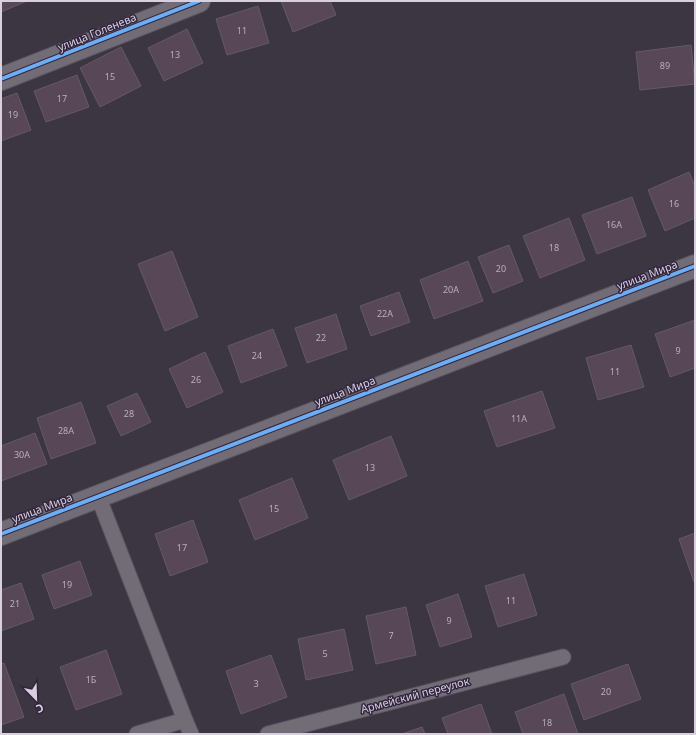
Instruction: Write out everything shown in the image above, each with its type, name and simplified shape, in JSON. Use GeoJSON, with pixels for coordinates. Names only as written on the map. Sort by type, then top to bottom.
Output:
{"type":"FeatureCollection","features":[{"type":"Feature","properties":{"kind":"street","name":"улица Голенева"},"geometry":{"type":"LineString","coordinates":[[1,79],[199,1]]}},
{"type":"Feature","properties":{"kind":"street","name":"улица Мира"},"geometry":{"type":"LineString","coordinates":[[1,534],[695,266]]}},
{"type":"Feature","properties":{"kind":"lane"},"geometry":{"type":"LineString","coordinates":[[98,496],[191,734]]}},
{"type":"Feature","properties":{"kind":"lane","name":"Армейский переулок"},"geometry":{"type":"LineString","coordinates":[[268,734],[563,657]]}},
{"type":"Feature","properties":{"kind":"lane"},"geometry":{"type":"LineString","coordinates":[[138,734],[185,720]]}},
{"type":"Feature","properties":{"kind":"building"},"geometry":{"type":"Polygon","coordinates":[[[1,1],[27,1],[1,12],[1,1]]]}},
{"type":"Feature","properties":{"kind":"building"},"geometry":{"type":"Polygon","coordinates":[[[281,1],[330,1],[336,15],[293,32],[281,1]]]}},
{"type":"Feature","properties":{"kind":"building"},"geometry":{"type":"Polygon","coordinates":[[[258,6],[269,43],[227,55],[216,19],[258,6]]]}},
{"type":"Feature","properties":{"kind":"building"},"geometry":{"type":"Polygon","coordinates":[[[187,29],[203,63],[164,81],[148,48],[187,29]]]}},
{"type":"Feature","properties":{"kind":"building"},"geometry":{"type":"Polygon","coordinates":[[[691,45],[695,84],[640,90],[636,52],[691,45]]]}},
{"type":"Feature","properties":{"kind":"building"},"geometry":{"type":"Polygon","coordinates":[[[121,47],[141,86],[100,107],[80,68],[121,47]]]}},
{"type":"Feature","properties":{"kind":"building"},"geometry":{"type":"Polygon","coordinates":[[[77,75],[89,107],[46,122],[34,91],[77,75]]]}},
{"type":"Feature","properties":{"kind":"building"},"geometry":{"type":"Polygon","coordinates":[[[17,93],[31,130],[1,141],[1,99],[17,93]]]}},
{"type":"Feature","properties":{"kind":"building"},"geometry":{"type":"Polygon","coordinates":[[[689,172],[695,186],[695,218],[665,231],[648,190],[689,172]]]}},
{"type":"Feature","properties":{"kind":"building"},"geometry":{"type":"Polygon","coordinates":[[[632,197],[646,236],[597,254],[582,215],[632,197]]]}},
{"type":"Feature","properties":{"kind":"building"},"geometry":{"type":"Polygon","coordinates":[[[569,218],[585,260],[540,278],[523,236],[569,218]]]}},
{"type":"Feature","properties":{"kind":"building"},"geometry":{"type":"Polygon","coordinates":[[[509,245],[523,281],[493,293],[478,257],[509,245]]]}},
{"type":"Feature","properties":{"kind":"building"},"geometry":{"type":"Polygon","coordinates":[[[172,251],[198,317],[165,331],[138,264],[172,251]]]}},
{"type":"Feature","properties":{"kind":"building"},"geometry":{"type":"Polygon","coordinates":[[[468,261],[483,301],[434,319],[420,280],[468,261]]]}},
{"type":"Feature","properties":{"kind":"building"},"geometry":{"type":"Polygon","coordinates":[[[399,292],[410,322],[371,336],[360,306],[399,292]]]}},
{"type":"Feature","properties":{"kind":"building"},"geometry":{"type":"Polygon","coordinates":[[[336,314],[347,349],[307,363],[295,328],[336,314]]]}},
{"type":"Feature","properties":{"kind":"building"},"geometry":{"type":"Polygon","coordinates":[[[695,320],[695,368],[670,377],[655,334],[695,320]]]}},
{"type":"Feature","properties":{"kind":"building"},"geometry":{"type":"Polygon","coordinates":[[[273,329],[287,366],[241,383],[228,346],[273,329]]]}},
{"type":"Feature","properties":{"kind":"building"},"geometry":{"type":"Polygon","coordinates":[[[631,345],[644,387],[598,400],[586,358],[631,345]]]}},
{"type":"Feature","properties":{"kind":"building"},"geometry":{"type":"Polygon","coordinates":[[[205,352],[223,392],[187,408],[169,369],[205,352]]]}},
{"type":"Feature","properties":{"kind":"building"},"geometry":{"type":"Polygon","coordinates":[[[542,391],[555,428],[497,447],[484,411],[542,391]]]}},
{"type":"Feature","properties":{"kind":"building"},"geometry":{"type":"Polygon","coordinates":[[[137,393],[151,422],[121,436],[107,406],[137,393]]]}},
{"type":"Feature","properties":{"kind":"building"},"geometry":{"type":"Polygon","coordinates":[[[81,402],[96,443],[51,459],[37,418],[81,402]]]}},
{"type":"Feature","properties":{"kind":"building"},"geometry":{"type":"Polygon","coordinates":[[[35,433],[47,464],[1,481],[1,446],[35,433]]]}},
{"type":"Feature","properties":{"kind":"building"},"geometry":{"type":"Polygon","coordinates":[[[391,436],[407,476],[349,500],[333,460],[391,436]]]}},
{"type":"Feature","properties":{"kind":"building"},"geometry":{"type":"Polygon","coordinates":[[[292,478],[308,518],[255,540],[239,500],[292,478]]]}},
{"type":"Feature","properties":{"kind":"building"},"geometry":{"type":"Polygon","coordinates":[[[193,520],[208,562],[170,576],[155,534],[193,520]]]}},
{"type":"Feature","properties":{"kind":"building"},"geometry":{"type":"Polygon","coordinates":[[[695,533],[695,582],[694,582],[679,539],[695,533]]]}},
{"type":"Feature","properties":{"kind":"building"},"geometry":{"type":"Polygon","coordinates":[[[80,561],[92,595],[54,609],[42,575],[80,561]]]}},
{"type":"Feature","properties":{"kind":"building"},"geometry":{"type":"Polygon","coordinates":[[[524,574],[537,615],[498,627],[485,586],[524,574]]]}},
{"type":"Feature","properties":{"kind":"building"},"geometry":{"type":"Polygon","coordinates":[[[21,583],[34,619],[1,631],[1,590],[21,583]]]}},
{"type":"Feature","properties":{"kind":"building"},"geometry":{"type":"Polygon","coordinates":[[[458,594],[472,637],[440,647],[426,605],[458,594]]]}},
{"type":"Feature","properties":{"kind":"building"},"geometry":{"type":"Polygon","coordinates":[[[406,607],[416,655],[376,664],[366,616],[406,607]]]}},
{"type":"Feature","properties":{"kind":"building"},"geometry":{"type":"Polygon","coordinates":[[[344,629],[353,670],[306,680],[298,639],[344,629]]]}},
{"type":"Feature","properties":{"kind":"building"},"geometry":{"type":"Polygon","coordinates":[[[106,650],[122,694],[76,710],[60,667],[106,650]]]}},
{"type":"Feature","properties":{"kind":"building"},"geometry":{"type":"Polygon","coordinates":[[[271,655],[287,697],[241,714],[226,671],[271,655]]]}},
{"type":"Feature","properties":{"kind":"building"},"geometry":{"type":"Polygon","coordinates":[[[4,663],[24,717],[1,725],[1,664],[4,663]]]}},
{"type":"Feature","properties":{"kind":"building"},"geometry":{"type":"Polygon","coordinates":[[[628,664],[641,699],[584,720],[571,684],[628,664]]]}},
{"type":"Feature","properties":{"kind":"building"},"geometry":{"type":"Polygon","coordinates":[[[564,694],[578,734],[523,734],[515,712],[564,694]]]}},
{"type":"Feature","properties":{"kind":"building"},"geometry":{"type":"Polygon","coordinates":[[[481,704],[492,734],[448,734],[442,718],[481,704]]]}},
{"type":"Feature","properties":{"kind":"building"},"geometry":{"type":"Polygon","coordinates":[[[422,727],[425,734],[402,734],[422,727]]]}},
{"type":"Feature","properties":{"kind":"cycle path"},"geometry":{"type":"LineString","coordinates":[[1,79],[199,1]]}},
{"type":"Feature","properties":{"kind":"cycle path"},"geometry":{"type":"LineString","coordinates":[[1,534],[695,266]]}}]}
